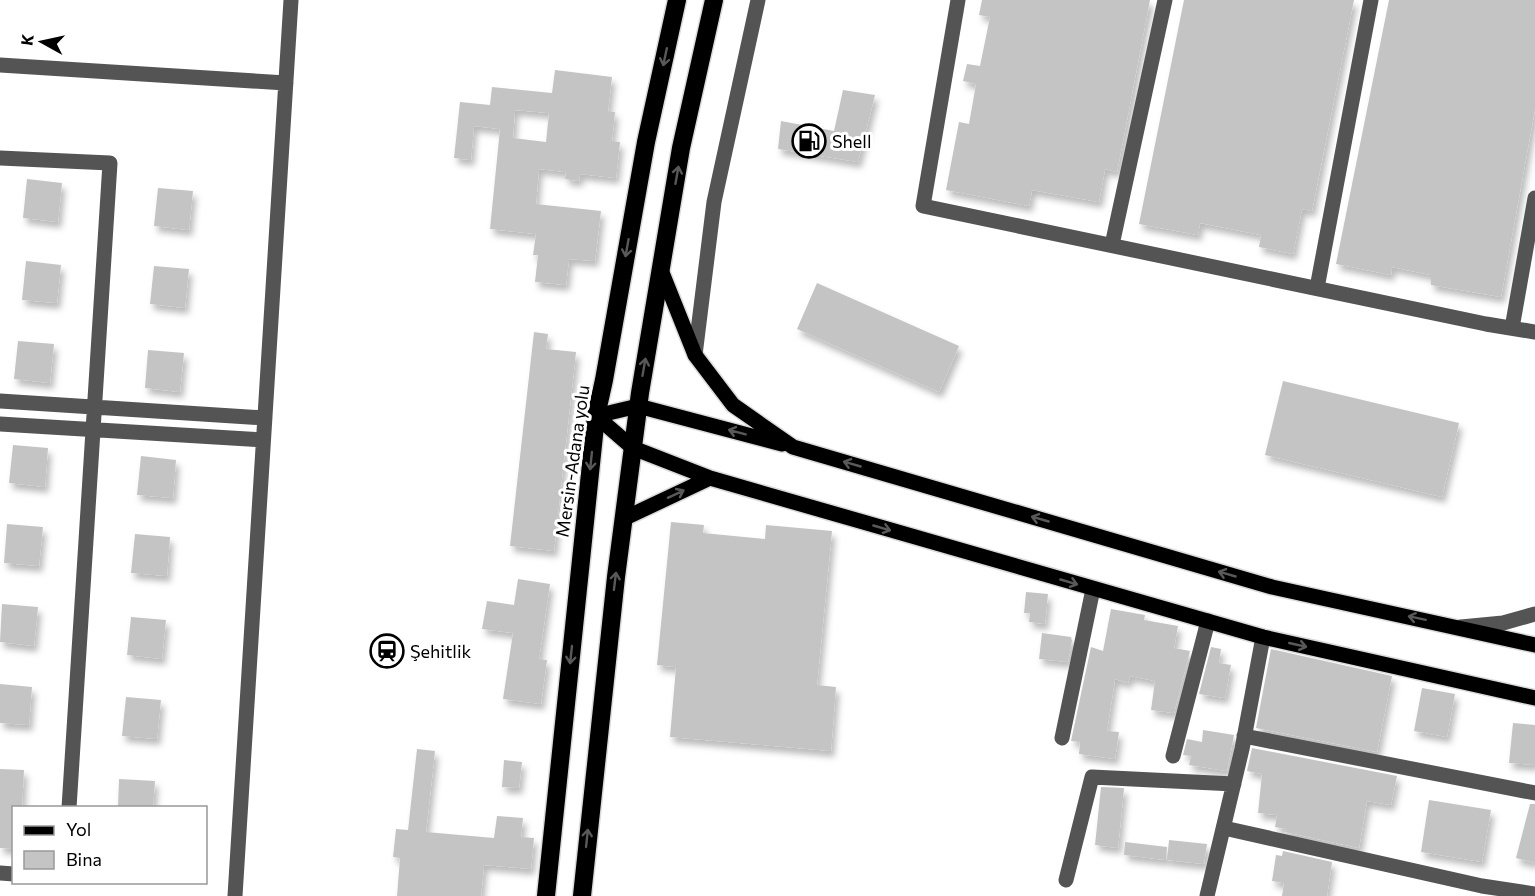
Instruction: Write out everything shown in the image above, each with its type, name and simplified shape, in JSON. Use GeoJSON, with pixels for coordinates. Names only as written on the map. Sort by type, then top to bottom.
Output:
{"type":"FeatureCollection","features":[{"type":"Feature","properties":{"kind":"highway","name":"Mersin-Adana yolu"},"geometry":{"type":"LineString","coordinates":[[546,896],[596,416],[646,142],[677,0]]}},
{"type":"Feature","properties":{"kind":"highway"},"geometry":{"type":"LineString","coordinates":[[582,896],[623,519],[638,406],[681,148],[714,0]]}},
{"type":"Feature","properties":{"kind":"main road"},"geometry":{"type":"LineString","coordinates":[[661,270],[695,355],[733,405],[793,447]]}},
{"type":"Feature","properties":{"kind":"main road"},"geometry":{"type":"LineString","coordinates":[[596,416],[638,406],[793,447],[1272,587],[1535,645]]}},
{"type":"Feature","properties":{"kind":"main road"},"geometry":{"type":"LineString","coordinates":[[596,416],[633,448],[710,478],[1263,637],[1535,698]]}},
{"type":"Feature","properties":{"kind":"main road"},"geometry":{"type":"LineString","coordinates":[[623,519],[710,478]]}},
{"type":"Feature","properties":{"kind":"street"},"geometry":{"type":"LineString","coordinates":[[235,896],[291,0]]}},
{"type":"Feature","properties":{"kind":"street"},"geometry":{"type":"LineString","coordinates":[[695,355],[714,202],[758,0]]}},
{"type":"Feature","properties":{"kind":"street"},"geometry":{"type":"LineString","coordinates":[[958,0],[924,206],[1535,332]]}},
{"type":"Feature","properties":{"kind":"street"},"geometry":{"type":"LineString","coordinates":[[1112,245],[1164,0]]}},
{"type":"Feature","properties":{"kind":"street"},"geometry":{"type":"LineString","coordinates":[[1317,288],[1371,0]]}},
{"type":"Feature","properties":{"kind":"street"},"geometry":{"type":"LineString","coordinates":[[0,65],[286,83]]}},
{"type":"Feature","properties":{"kind":"street"},"geometry":{"type":"LineString","coordinates":[[0,158],[110,164],[69,806]]}},
{"type":"Feature","properties":{"kind":"street"},"geometry":{"type":"LineString","coordinates":[[1512,328],[1535,198]]}},
{"type":"Feature","properties":{"kind":"street"},"geometry":{"type":"LineString","coordinates":[[0,401],[265,418]]}},
{"type":"Feature","properties":{"kind":"street"},"geometry":{"type":"LineString","coordinates":[[0,424],[263,440]]}},
{"type":"Feature","properties":{"kind":"street"},"geometry":{"type":"LineString","coordinates":[[1062,738],[1093,589]]}},
{"type":"Feature","properties":{"kind":"street"},"geometry":{"type":"LineString","coordinates":[[1458,627],[1503,624],[1535,614]]}},
{"type":"Feature","properties":{"kind":"street"},"geometry":{"type":"LineString","coordinates":[[1173,756],[1208,621]]}},
{"type":"Feature","properties":{"kind":"street"},"geometry":{"type":"LineString","coordinates":[[1207,896],[1234,784],[1263,637]]}},
{"type":"Feature","properties":{"kind":"street"},"geometry":{"type":"LineString","coordinates":[[1244,736],[1535,793]]}},
{"type":"Feature","properties":{"kind":"street"},"geometry":{"type":"LineString","coordinates":[[1066,880],[1092,777],[1234,784]]}},
{"type":"Feature","properties":{"kind":"street"},"geometry":{"type":"LineString","coordinates":[[1224,828],[1480,891],[1535,894]]}},
{"type":"Feature","properties":{"kind":"building"},"geometry":{"type":"Polygon","coordinates":[[[982,0],[1150,0],[1117,172],[1105,169],[1099,202],[1032,190],[1029,206],[946,190],[959,122],[969,124],[976,84],[963,81],[967,64],[980,66],[990,17],[979,15],[982,0]]]}},
{"type":"Feature","properties":{"kind":"building"},"geometry":{"type":"Polygon","coordinates":[[[1184,0],[1354,0],[1312,211],[1302,209],[1293,254],[1259,247],[1261,235],[1200,223],[1198,235],[1139,224],[1184,0]]]}},
{"type":"Feature","properties":{"kind":"building"},"geometry":{"type":"Polygon","coordinates":[[[1389,0],[1535,0],[1535,109],[1501,297],[1431,285],[1431,275],[1392,267],[1391,275],[1336,264],[1389,0]]]}},
{"type":"Feature","properties":{"kind":"building"},"geometry":{"type":"Polygon","coordinates":[[[555,70],[612,77],[608,111],[615,112],[612,141],[620,142],[616,178],[580,174],[579,181],[565,179],[566,172],[539,169],[536,204],[601,211],[595,261],[569,259],[566,285],[535,282],[538,255],[533,255],[536,234],[490,229],[500,129],[474,126],[471,160],[454,158],[460,102],[490,105],[492,87],[552,93],[555,70]],[[515,110],[513,138],[546,142],[549,113],[515,110]]]}},
{"type":"Feature","properties":{"kind":"building"},"geometry":{"type":"Polygon","coordinates":[[[843,90],[875,95],[858,162],[778,149],[781,121],[834,131],[843,90]]]}},
{"type":"Feature","properties":{"kind":"building"},"geometry":{"type":"Polygon","coordinates":[[[27,179],[62,183],[58,222],[23,218],[27,179]]]}},
{"type":"Feature","properties":{"kind":"building"},"geometry":{"type":"Polygon","coordinates":[[[158,188],[193,191],[189,230],[154,226],[158,188]]]}},
{"type":"Feature","properties":{"kind":"building"},"geometry":{"type":"Polygon","coordinates":[[[26,261],[61,265],[57,303],[22,300],[26,261]]]}},
{"type":"Feature","properties":{"kind":"building"},"geometry":{"type":"Polygon","coordinates":[[[154,266],[189,269],[185,308],[150,304],[154,266]]]}},
{"type":"Feature","properties":{"kind":"building"},"geometry":{"type":"Polygon","coordinates":[[[817,283],[959,346],[939,392],[797,329],[817,283]]]}},
{"type":"Feature","properties":{"kind":"building"},"geometry":{"type":"Polygon","coordinates":[[[534,332],[548,334],[546,349],[576,352],[554,551],[510,546],[534,332]]]}},
{"type":"Feature","properties":{"kind":"building"},"geometry":{"type":"Polygon","coordinates":[[[18,341],[54,344],[50,383],[14,379],[18,341]]]}},
{"type":"Feature","properties":{"kind":"building"},"geometry":{"type":"Polygon","coordinates":[[[148,350],[184,353],[180,392],[145,388],[148,350]]]}},
{"type":"Feature","properties":{"kind":"building"},"geometry":{"type":"Polygon","coordinates":[[[1283,381],[1459,423],[1442,497],[1265,455],[1283,381]]]}},
{"type":"Feature","properties":{"kind":"building"},"geometry":{"type":"Polygon","coordinates":[[[13,445],[48,448],[45,487],[9,483],[13,445]]]}},
{"type":"Feature","properties":{"kind":"building"},"geometry":{"type":"Polygon","coordinates":[[[141,456],[176,460],[173,498],[137,495],[141,456]]]}},
{"type":"Feature","properties":{"kind":"building"},"geometry":{"type":"Polygon","coordinates":[[[671,522],[704,525],[703,533],[765,539],[766,525],[832,531],[817,685],[836,687],[831,751],[670,737],[676,667],[657,665],[671,522]]]}},
{"type":"Feature","properties":{"kind":"building"},"geometry":{"type":"Polygon","coordinates":[[[7,524],[43,527],[39,566],[4,563],[7,524]]]}},
{"type":"Feature","properties":{"kind":"building"},"geometry":{"type":"Polygon","coordinates":[[[135,534],[170,537],[167,576],[131,573],[135,534]]]}},
{"type":"Feature","properties":{"kind":"building"},"geometry":{"type":"Polygon","coordinates":[[[518,579],[550,584],[539,659],[547,660],[541,704],[503,699],[513,633],[482,629],[487,601],[514,605],[518,579]]]}},
{"type":"Feature","properties":{"kind":"building"},"geometry":{"type":"Polygon","coordinates":[[[1026,592],[1048,594],[1045,624],[1029,622],[1030,613],[1024,613],[1026,592]]]}},
{"type":"Feature","properties":{"kind":"building"},"geometry":{"type":"Polygon","coordinates":[[[2,604],[38,607],[34,646],[0,642],[2,604]]]}},
{"type":"Feature","properties":{"kind":"building"},"geometry":{"type":"Polygon","coordinates":[[[1111,609],[1145,615],[1144,620],[1178,626],[1174,648],[1190,651],[1174,713],[1151,710],[1155,681],[1130,676],[1128,683],[1115,679],[1107,731],[1119,732],[1115,759],[1079,754],[1080,742],[1071,741],[1091,647],[1103,651],[1111,609]]]}},
{"type":"Feature","properties":{"kind":"building"},"geometry":{"type":"Polygon","coordinates":[[[131,617],[166,620],[162,659],[127,655],[131,617]]]}},
{"type":"Feature","properties":{"kind":"building"},"geometry":{"type":"Polygon","coordinates":[[[1042,633],[1071,637],[1068,662],[1039,659],[1042,633]]]}},
{"type":"Feature","properties":{"kind":"building"},"geometry":{"type":"Polygon","coordinates":[[[1211,647],[1221,649],[1219,663],[1231,665],[1225,698],[1199,694],[1211,647]]]}},
{"type":"Feature","properties":{"kind":"building"},"geometry":{"type":"Polygon","coordinates":[[[1271,649],[1392,676],[1377,752],[1256,728],[1271,649]]]}},
{"type":"Feature","properties":{"kind":"building"},"geometry":{"type":"Polygon","coordinates":[[[0,684],[32,687],[29,725],[0,723],[0,684]]]}},
{"type":"Feature","properties":{"kind":"building"},"geometry":{"type":"Polygon","coordinates":[[[1422,688],[1455,694],[1447,737],[1414,731],[1422,688]]]}},
{"type":"Feature","properties":{"kind":"building"},"geometry":{"type":"Polygon","coordinates":[[[126,697],[161,700],[157,739],[122,736],[126,697]]]}},
{"type":"Feature","properties":{"kind":"building"},"geometry":{"type":"Polygon","coordinates":[[[1513,723],[1535,725],[1535,765],[1509,763],[1513,723]]]}},
{"type":"Feature","properties":{"kind":"building"},"geometry":{"type":"Polygon","coordinates":[[[1203,730],[1234,735],[1227,771],[1189,765],[1191,756],[1183,755],[1187,739],[1202,742],[1203,730]]]}},
{"type":"Feature","properties":{"kind":"building"},"geometry":{"type":"Polygon","coordinates":[[[1252,748],[1397,776],[1391,805],[1367,801],[1359,848],[1285,832],[1286,829],[1275,827],[1277,815],[1258,813],[1262,774],[1247,771],[1252,748]]]}},
{"type":"Feature","properties":{"kind":"building"},"geometry":{"type":"Polygon","coordinates":[[[417,749],[435,751],[426,832],[494,838],[497,816],[523,818],[521,837],[534,838],[531,869],[484,865],[481,896],[397,896],[400,858],[393,857],[396,829],[408,830],[417,749]]]}},
{"type":"Feature","properties":{"kind":"building"},"geometry":{"type":"Polygon","coordinates":[[[504,760],[522,762],[519,788],[502,787],[504,760]]]}},
{"type":"Feature","properties":{"kind":"building"},"geometry":{"type":"Polygon","coordinates":[[[0,769],[24,770],[22,806],[12,806],[12,849],[0,848],[0,769]]]}},
{"type":"Feature","properties":{"kind":"building"},"geometry":{"type":"Polygon","coordinates":[[[119,779],[155,781],[153,806],[118,806],[119,779]]]}},
{"type":"Feature","properties":{"kind":"building"},"geometry":{"type":"Polygon","coordinates":[[[1101,787],[1124,788],[1118,848],[1095,845],[1101,787]]]}},
{"type":"Feature","properties":{"kind":"building"},"geometry":{"type":"Polygon","coordinates":[[[1429,800],[1491,810],[1482,862],[1421,852],[1429,800]]]}},
{"type":"Feature","properties":{"kind":"building"},"geometry":{"type":"Polygon","coordinates":[[[1530,804],[1535,804],[1535,863],[1516,858],[1530,804]]]}},
{"type":"Feature","properties":{"kind":"building"},"geometry":{"type":"Polygon","coordinates":[[[1169,840],[1207,844],[1204,864],[1167,860],[1169,840]]]}},
{"type":"Feature","properties":{"kind":"building"},"geometry":{"type":"Polygon","coordinates":[[[1125,842],[1167,847],[1166,860],[1124,855],[1125,842]]]}},
{"type":"Feature","properties":{"kind":"building"},"geometry":{"type":"Polygon","coordinates":[[[1283,851],[1332,862],[1327,896],[1282,896],[1284,883],[1272,881],[1276,855],[1282,856],[1283,851]]]}},
{"type":"Feature","properties":{"kind":"place","name":"Shell"},"geometry":{"type":"Point","coordinates":[809,141]}},
{"type":"Feature","properties":{"kind":"place","name":"Şehitlik"},"geometry":{"type":"Point","coordinates":[387,651]}}]}
